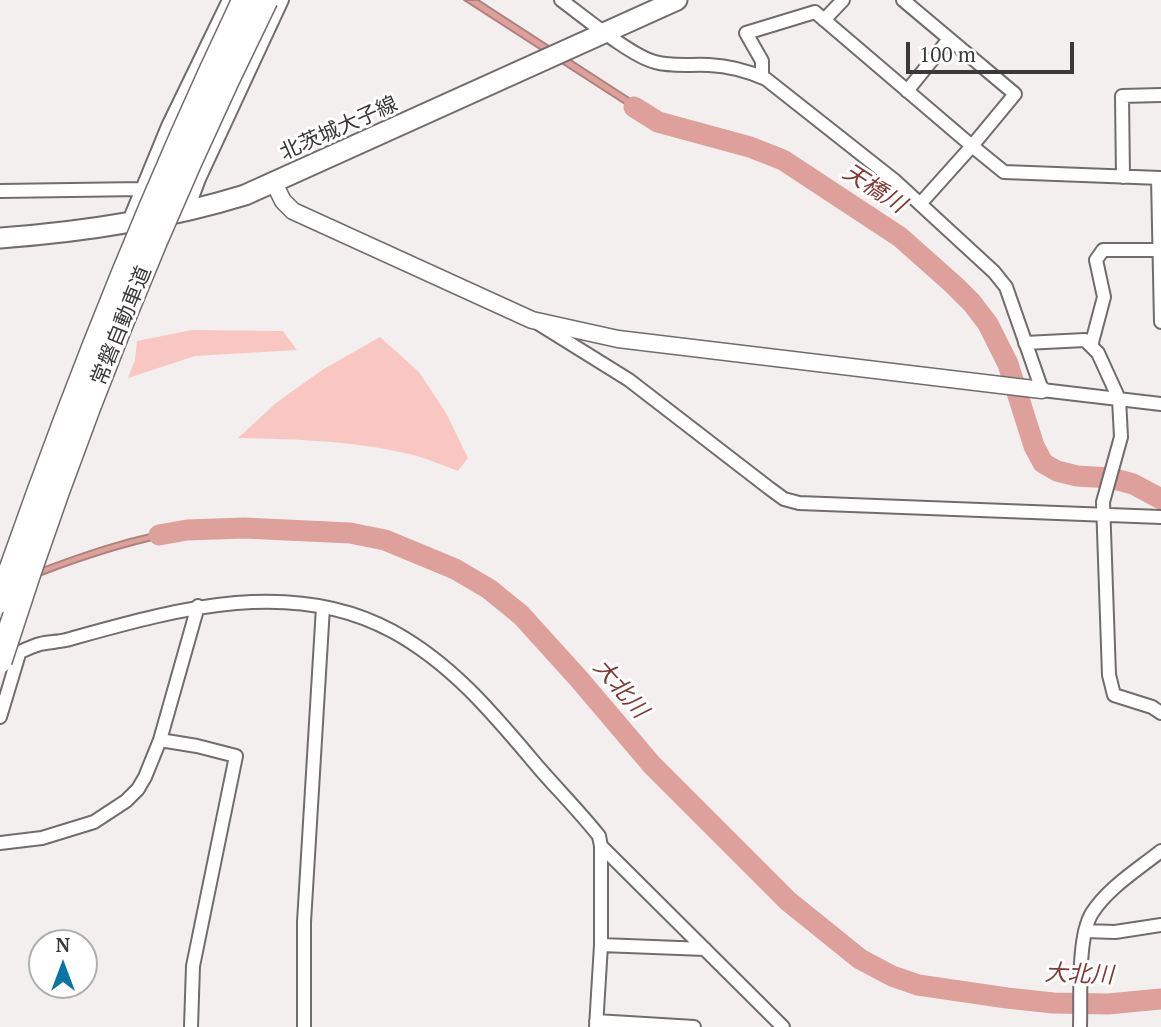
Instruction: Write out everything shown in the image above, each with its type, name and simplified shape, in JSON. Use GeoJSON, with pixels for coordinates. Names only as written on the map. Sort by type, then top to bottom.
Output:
{"type":"FeatureCollection","features":[{"type":"Feature","properties":{"kind":"highway","name":"常磐自動車道"},"geometry":{"type":"LineString","coordinates":[[0,601],[87,361],[170,161],[244,0]]}},
{"type":"Feature","properties":{"kind":"highway","name":"常磐自動車道"},"geometry":{"type":"LineString","coordinates":[[6,659],[55,500],[102,373],[187,169],[266,0]]}},
{"type":"Feature","properties":{"kind":"main road","name":"北茨城大子線"},"geometry":{"type":"LineString","coordinates":[[0,238],[187,211],[245,195],[677,0]]}},
{"type":"Feature","properties":{"kind":"street"},"geometry":{"type":"LineString","coordinates":[[129,221],[168,126],[229,0]]}},
{"type":"Feature","properties":{"kind":"street"},"geometry":{"type":"LineString","coordinates":[[187,211],[199,179],[282,0]]}},
{"type":"Feature","properties":{"kind":"street"},"geometry":{"type":"LineString","coordinates":[[561,0],[606,33],[653,62],[733,68],[762,77],[894,180],[994,272],[1006,287],[1042,390]]}},
{"type":"Feature","properties":{"kind":"street"},"geometry":{"type":"LineString","coordinates":[[824,20],[843,0]]}},
{"type":"Feature","properties":{"kind":"street"},"geometry":{"type":"LineString","coordinates":[[903,0],[1015,94],[920,204]]}},
{"type":"Feature","properties":{"kind":"street"},"geometry":{"type":"LineString","coordinates":[[762,77],[762,61],[746,33],[815,12],[1004,173],[1160,178],[1161,322]]}},
{"type":"Feature","properties":{"kind":"street"},"geometry":{"type":"LineString","coordinates":[[907,91],[949,39]]}},
{"type":"Feature","properties":{"kind":"street"},"geometry":{"type":"LineString","coordinates":[[1124,177],[1122,96],[1161,95]]}},
{"type":"Feature","properties":{"kind":"street"},"geometry":{"type":"LineString","coordinates":[[274,183],[283,201],[293,211],[533,320],[629,380],[784,499],[799,503],[1161,517]]}},
{"type":"Feature","properties":{"kind":"street"},"geometry":{"type":"LineString","coordinates":[[0,191],[142,190]]}},
{"type":"Feature","properties":{"kind":"street"},"geometry":{"type":"LineString","coordinates":[[1091,346],[1104,297],[1096,260],[1102,250],[1159,250]]}},
{"type":"Feature","properties":{"kind":"street"},"geometry":{"type":"LineString","coordinates":[[533,320],[618,339],[1161,404]]}},
{"type":"Feature","properties":{"kind":"street"},"geometry":{"type":"LineString","coordinates":[[1025,342],[1086,340],[1098,353],[1119,400],[1121,437],[1103,502],[1109,675],[1114,695],[1152,707],[1161,713]]}},
{"type":"Feature","properties":{"kind":"street"},"geometry":{"type":"LineString","coordinates":[[0,717],[6,659],[40,644],[63,641],[198,606],[258,602],[323,607],[355,615],[393,631],[462,681],[484,702],[598,836],[601,846],[601,944],[596,1024],[694,1027]]}},
{"type":"Feature","properties":{"kind":"street"},"geometry":{"type":"LineString","coordinates":[[0,843],[42,838],[94,822],[126,801],[138,789],[160,740],[198,606]]}},
{"type":"Feature","properties":{"kind":"street"},"geometry":{"type":"LineString","coordinates":[[304,1027],[304,922],[323,607]]}},
{"type":"Feature","properties":{"kind":"street"},"geometry":{"type":"LineString","coordinates":[[160,740],[236,756],[193,966],[191,1027]]}},
{"type":"Feature","properties":{"kind":"street"},"geometry":{"type":"LineString","coordinates":[[601,846],[783,1027]]}},
{"type":"Feature","properties":{"kind":"street"},"geometry":{"type":"LineString","coordinates":[[1080,1027],[1084,933],[1090,915],[1101,900],[1161,851]]}},
{"type":"Feature","properties":{"kind":"street"},"geometry":{"type":"LineString","coordinates":[[1084,933],[1115,932],[1161,925]]}},
{"type":"Feature","properties":{"kind":"street"},"geometry":{"type":"LineString","coordinates":[[601,944],[705,949]]}},
{"type":"Feature","properties":{"kind":"shaded area"},"geometry":{"type":"Polygon","coordinates":[[[464,0],[478,0],[660,118],[656,124],[464,0]]]}},
{"type":"Feature","properties":{"kind":"shaded area"},"geometry":{"type":"Polygon","coordinates":[[[192,330],[283,331],[297,350],[195,356],[128,378],[135,360],[137,341],[192,330]]]}},
{"type":"Feature","properties":{"kind":"shaded area"},"geometry":{"type":"Polygon","coordinates":[[[380,337],[419,372],[446,413],[468,458],[458,471],[417,456],[373,447],[305,440],[238,438],[276,403],[322,370],[380,337]]]}},
{"type":"Feature","properties":{"kind":"shaded area"},"geometry":{"type":"Polygon","coordinates":[[[187,527],[187,533],[112,551],[39,576],[37,570],[111,544],[187,527]]]}},
{"type":"Feature","properties":{"kind":"waterway","name":"天橋川"},"geometry":{"type":"LineString","coordinates":[[634,107],[658,122],[750,147],[783,160],[900,237],[954,285],[988,324],[1008,364],[1034,446],[1043,463],[1057,471],[1077,476],[1111,478],[1133,484],[1161,499]]}},
{"type":"Feature","properties":{"kind":"waterway","name":"大北川"},"geometry":{"type":"LineString","coordinates":[[159,535],[187,530],[244,528],[350,533],[385,540],[455,569],[489,589],[521,615],[652,765],[788,901],[860,959],[892,976],[918,985],[1007,998],[1053,1003],[1108,1004],[1161,999]]}}]}
